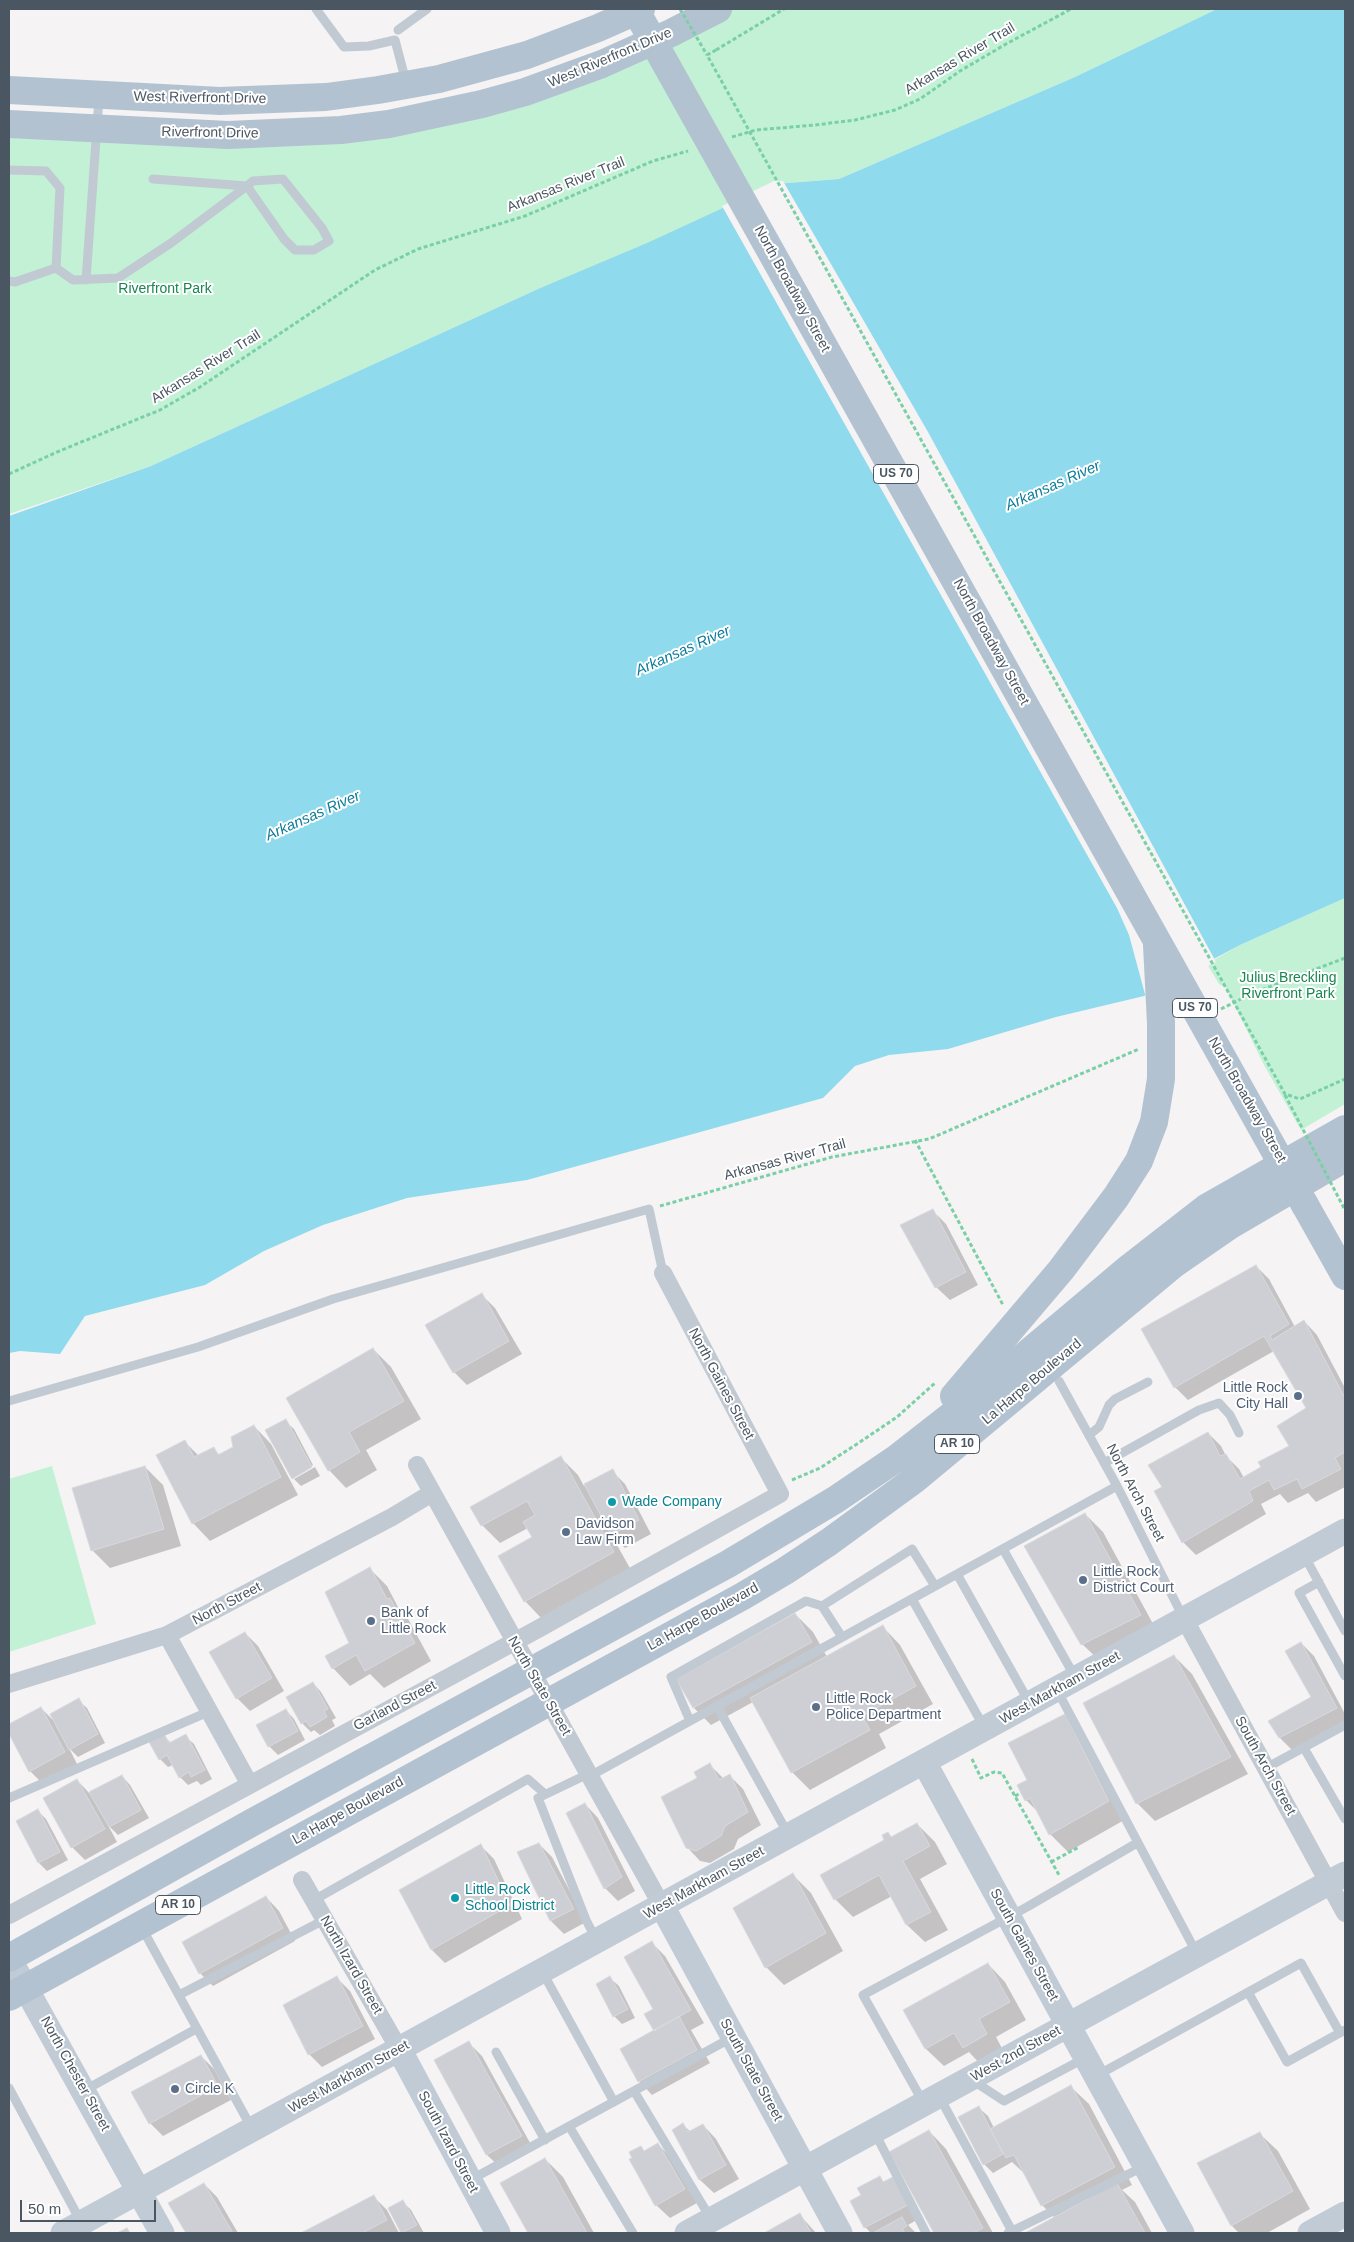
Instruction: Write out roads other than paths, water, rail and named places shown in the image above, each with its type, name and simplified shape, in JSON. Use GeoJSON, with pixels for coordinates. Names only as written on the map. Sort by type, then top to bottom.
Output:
{"type":"FeatureCollection","features":[{"type":"Feature","properties":{"kind":"main road","name":"North Broadway Street"},"geometry":{"type":"LineString","coordinates":[[635,9],[1345,1276]]}},
{"type":"Feature","properties":{"kind":"main road"},"geometry":{"type":"LineString","coordinates":[[398,86],[481,69],[527,55],[598,28],[641,9]]}},
{"type":"Feature","properties":{"kind":"main road","name":"West Riverfront Drive"},"geometry":{"type":"LineString","coordinates":[[411,120],[499,99],[576,74],[671,33],[718,9]]}},
{"type":"Feature","properties":{"kind":"main road","name":"West Riverfront Drive"},"geometry":{"type":"LineString","coordinates":[[9,90],[220,101],[326,97],[398,86]]}},
{"type":"Feature","properties":{"kind":"main road","name":"Riverfront Drive"},"geometry":{"type":"LineString","coordinates":[[9,124],[188,134],[286,134],[341,130],[411,120]]}},
{"type":"Feature","properties":{"kind":"main road"},"geometry":{"type":"LineString","coordinates":[[728,1564],[820,1493],[877,1455],[933,1414],[946,1388],[1061,1270],[1116,1197],[1139,1161],[1154,1122],[1161,1079],[1162,1023],[1157,939]]}},
{"type":"Feature","properties":{"kind":"main road","name":"La Harpe Boulevard"},"geometry":{"type":"LineString","coordinates":[[9,1958],[253,1822],[728,1564],[835,1500],[897,1458],[984,1390],[1169,1235],[1206,1208],[1345,1129]]}},
{"type":"Feature","properties":{"kind":"main road","name":"La Harpe Boulevard"},"geometry":{"type":"LineString","coordinates":[[18,1992],[743,1596],[829,1542],[914,1480],[1174,1264],[1229,1226],[1345,1158]]}},
{"type":"Feature","properties":{"kind":"street","name":"North Gaines Street"},"geometry":{"type":"LineString","coordinates":[[663,1273],[778,1491]]}},
{"type":"Feature","properties":{"kind":"street","name":"North State Street"},"geometry":{"type":"LineString","coordinates":[[417,1465],[662,1906]]}},
{"type":"Feature","properties":{"kind":"street","name":"Garland Street"},"geometry":{"type":"LineString","coordinates":[[9,1915],[514,1642],[778,1491]]}},
{"type":"Feature","properties":{"kind":"street","name":"North Street"},"geometry":{"type":"LineString","coordinates":[[9,1684],[167,1636],[392,1517],[432,1493]]}},
{"type":"Feature","properties":{"kind":"street","name":"West Markham Street"},"geometry":{"type":"LineString","coordinates":[[71,2230],[1345,1532]]}},
{"type":"Feature","properties":{"kind":"street","name":"South Arch Street"},"geometry":{"type":"LineString","coordinates":[[1184,1620],[1266,1768],[1337,1879],[1345,1912]]}},
{"type":"Feature","properties":{"kind":"street"},"geometry":{"type":"LineString","coordinates":[[167,1636],[250,1785]]}},
{"type":"Feature","properties":{"kind":"street","name":"South Gaines Street"},"geometry":{"type":"LineString","coordinates":[[924,1762],[1182,2233]]}},
{"type":"Feature","properties":{"kind":"street","name":"West 2nd Street"},"geometry":{"type":"LineString","coordinates":[[687,2233],[1337,1879]]}},
{"type":"Feature","properties":{"kind":"street","name":"North Izard Street"},"geometry":{"type":"LineString","coordinates":[[302,1880],[399,2050]]}},
{"type":"Feature","properties":{"kind":"street","name":"South State Street"},"geometry":{"type":"LineString","coordinates":[[662,1906],[840,2233]]}},
{"type":"Feature","properties":{"kind":"street","name":"North Chester Street"},"geometry":{"type":"LineString","coordinates":[[9,1958],[18,1992],[84,2091],[162,2233]]}},
{"type":"Feature","properties":{"kind":"street","name":"South Izard Street"},"geometry":{"type":"LineString","coordinates":[[399,2050],[498,2233]]}},
{"type":"Feature","properties":{"kind":"street"},"geometry":{"type":"LineString","coordinates":[[1310,2233],[1344,2217]]}},
{"type":"Feature","properties":{"kind":"lane"},"geometry":{"type":"LineString","coordinates":[[316,9],[344,47],[369,46],[395,40],[398,86]]}},
{"type":"Feature","properties":{"kind":"lane"},"geometry":{"type":"LineString","coordinates":[[398,30],[427,9]]}},
{"type":"Feature","properties":{"kind":"lane"},"geometry":{"type":"LineString","coordinates":[[86,280],[99,95]]}},
{"type":"Feature","properties":{"kind":"lane"},"geometry":{"type":"LineString","coordinates":[[9,170],[46,172],[60,188],[56,268]]}},
{"type":"Feature","properties":{"kind":"lane"},"geometry":{"type":"LineString","coordinates":[[153,179],[247,186]]}},
{"type":"Feature","properties":{"kind":"lane"},"geometry":{"type":"LineString","coordinates":[[56,268],[73,280],[118,278],[171,243],[253,181],[283,180],[322,228],[329,241],[314,250],[295,250],[284,239],[247,186]]}},
{"type":"Feature","properties":{"kind":"lane"},"geometry":{"type":"LineString","coordinates":[[9,281],[15,282],[56,268]]}},
{"type":"Feature","properties":{"kind":"lane"},"geometry":{"type":"LineString","coordinates":[[9,1401],[198,1347],[333,1299],[649,1209],[663,1273]]}},
{"type":"Feature","properties":{"kind":"lane","name":"North Arch Street"},"geometry":{"type":"LineString","coordinates":[[1059,1381],[1117,1486],[1184,1620]]}},
{"type":"Feature","properties":{"kind":"lane"},"geometry":{"type":"LineString","coordinates":[[1089,1435],[1099,1427],[1109,1405],[1115,1399],[1148,1382]]}},
{"type":"Feature","properties":{"kind":"lane"},"geometry":{"type":"LineString","coordinates":[[1104,1463],[1199,1410],[1219,1404],[1230,1415],[1239,1433]]}},
{"type":"Feature","properties":{"kind":"lane"},"geometry":{"type":"LineString","coordinates":[[597,1941],[586,1920],[538,1798],[589,1775],[690,1721],[1117,1486]]}},
{"type":"Feature","properties":{"kind":"lane"},"geometry":{"type":"LineString","coordinates":[[822,1606],[912,1549],[935,1586]]}},
{"type":"Feature","properties":{"kind":"lane"},"geometry":{"type":"LineString","coordinates":[[1003,1549],[1137,1843],[1198,1954]]}},
{"type":"Feature","properties":{"kind":"lane"},"geometry":{"type":"LineString","coordinates":[[1304,1555],[1345,1631]]}},
{"type":"Feature","properties":{"kind":"lane"},"geometry":{"type":"LineString","coordinates":[[956,1574],[1030,1704]]}},
{"type":"Feature","properties":{"kind":"lane"},"geometry":{"type":"LineString","coordinates":[[1319,1582],[1299,1593],[1345,1676]]}},
{"type":"Feature","properties":{"kind":"lane"},"geometry":{"type":"LineString","coordinates":[[912,1599],[985,1729]]}},
{"type":"Feature","properties":{"kind":"lane"},"geometry":{"type":"LineString","coordinates":[[690,1721],[671,1677],[806,1601],[822,1606],[842,1637]]}},
{"type":"Feature","properties":{"kind":"lane"},"geometry":{"type":"LineString","coordinates":[[717,1706],[789,1836]]}},
{"type":"Feature","properties":{"kind":"lane"},"geometry":{"type":"LineString","coordinates":[[9,1798],[208,1712]]}},
{"type":"Feature","properties":{"kind":"lane"},"geometry":{"type":"LineString","coordinates":[[1266,1768],[1345,1724]]}},
{"type":"Feature","properties":{"kind":"lane"},"geometry":{"type":"LineString","coordinates":[[1304,1748],[1345,1819]]}},
{"type":"Feature","properties":{"kind":"lane"},"geometry":{"type":"LineString","coordinates":[[314,1900],[528,1779],[545,1794]]}},
{"type":"Feature","properties":{"kind":"lane"},"geometry":{"type":"LineString","coordinates":[[1137,1843],[1009,1916],[863,1995],[931,2100],[1011,2232],[1145,2166]]}},
{"type":"Feature","properties":{"kind":"lane"},"geometry":{"type":"LineString","coordinates":[[178,1994],[324,1920]]}},
{"type":"Feature","properties":{"kind":"lane"},"geometry":{"type":"LineString","coordinates":[[141,1926],[252,2130]]}},
{"type":"Feature","properties":{"kind":"lane"},"geometry":{"type":"LineString","coordinates":[[970,2079],[1004,2101],[1091,2067],[1248,1992],[1301,1963],[1342,2031],[1287,2062],[1248,1992]]}},
{"type":"Feature","properties":{"kind":"lane"},"geometry":{"type":"LineString","coordinates":[[542,1972],[614,2102]]}},
{"type":"Feature","properties":{"kind":"lane"},"geometry":{"type":"LineString","coordinates":[[84,2091],[196,2029]]}},
{"type":"Feature","properties":{"kind":"lane"},"geometry":{"type":"LineString","coordinates":[[468,2180],[733,2037]]}},
{"type":"Feature","properties":{"kind":"lane"},"geometry":{"type":"LineString","coordinates":[[496,2052],[545,2140]]}},
{"type":"Feature","properties":{"kind":"lane"},"geometry":{"type":"LineString","coordinates":[[9,2088],[71,2230]]}},
{"type":"Feature","properties":{"kind":"lane"},"geometry":{"type":"LineString","coordinates":[[634,2091],[712,2220]]}},
{"type":"Feature","properties":{"kind":"lane"},"geometry":{"type":"LineString","coordinates":[[569,2126],[634,2233]]}},
{"type":"Feature","properties":{"kind":"lane"},"geometry":{"type":"LineString","coordinates":[[874,2131],[926,2233]]}},
{"type":"Feature","properties":{"kind":"water","name":"Arkansas River"},"geometry":{"type":"Polygon","coordinates":[[[1217,9],[1345,9],[1345,898],[1240,945],[1144,996],[1056,1017],[948,1049],[889,1055],[855,1066],[823,1098],[527,1180],[407,1198],[323,1225],[264,1251],[205,1285],[85,1316],[60,1354],[20,1351],[9,1353],[9,516],[151,466],[538,289],[647,243],[775,184],[839,179],[1075,77],[1217,9]]]}},
{"type":"Feature","properties":{"kind":"place","name":"Little Rock City Hall"},"geometry":{"type":"Point","coordinates":[1298,1396]}},
{"type":"Feature","properties":{"kind":"place","name":"Wade Company"},"geometry":{"type":"Point","coordinates":[612,1502]}},
{"type":"Feature","properties":{"kind":"place","name":"Davidson Law Firm"},"geometry":{"type":"Point","coordinates":[566,1532]}},
{"type":"Feature","properties":{"kind":"place","name":"Little Rock District Court"},"geometry":{"type":"Point","coordinates":[1083,1580]}},
{"type":"Feature","properties":{"kind":"place","name":"Bank of Little Rock"},"geometry":{"type":"Point","coordinates":[371,1621]}},
{"type":"Feature","properties":{"kind":"place","name":"Little Rock Police Department"},"geometry":{"type":"Point","coordinates":[816,1707]}},
{"type":"Feature","properties":{"kind":"place","name":"Little Rock School District"},"geometry":{"type":"Point","coordinates":[455,1898]}},
{"type":"Feature","properties":{"kind":"place","name":"Circle K"},"geometry":{"type":"Point","coordinates":[175,2089]}},
{"type":"Feature","properties":{"kind":"park label","name":"Riverfront Park"},"geometry":{"type":"Point","coordinates":[165,289]}},
{"type":"Feature","properties":{"kind":"park label","name":"Julius Breckling Riverfront Park"},"geometry":{"type":"Point","coordinates":[1288,986]}}]}
